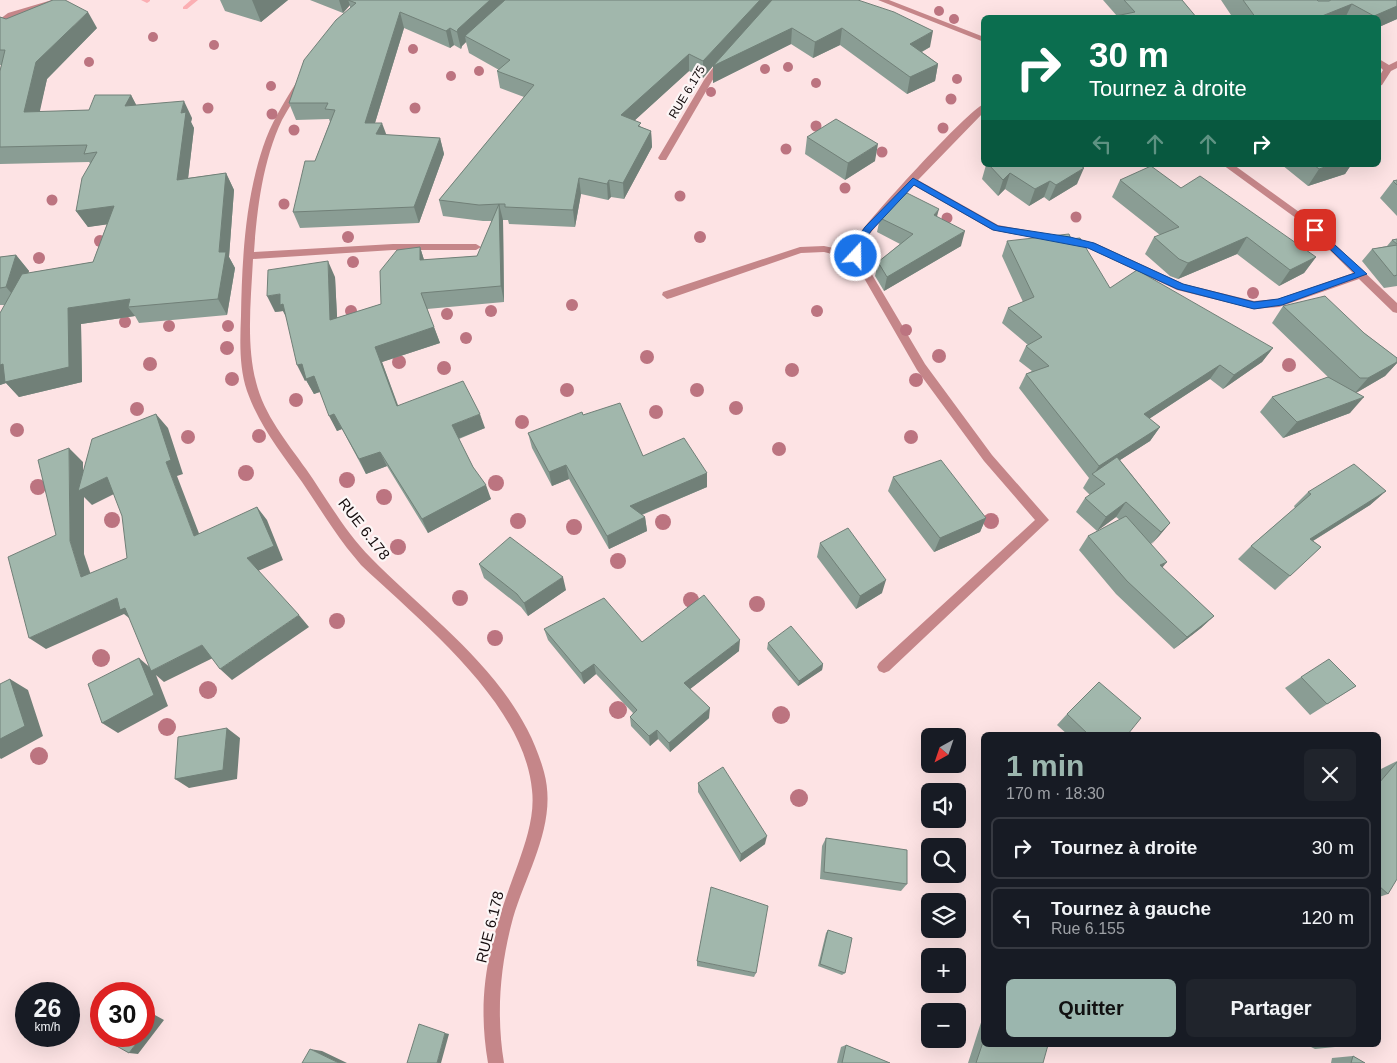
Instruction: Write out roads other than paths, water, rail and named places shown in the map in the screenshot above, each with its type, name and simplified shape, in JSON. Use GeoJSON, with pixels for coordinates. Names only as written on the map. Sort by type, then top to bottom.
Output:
{"type":"FeatureCollection","features":[{"type":"Feature","properties":{"kind":"street"},"geometry":{"type":"LineString","coordinates":[[0,23],[11,15],[61,0]]}},
{"type":"Feature","properties":{"kind":"street"},"geometry":{"type":"LineString","coordinates":[[882,0],[981,39]]}},
{"type":"Feature","properties":{"kind":"street"},"geometry":{"type":"LineString","coordinates":[[0,11],[11,15]]}},
{"type":"Feature","properties":{"kind":"street","name":"RUE 6.175"},"geometry":{"type":"LineString","coordinates":[[663,158],[708,80],[729,55]]}},
{"type":"Feature","properties":{"kind":"street"},"geometry":{"type":"LineString","coordinates":[[1381,64],[1388,69]]}},
{"type":"Feature","properties":{"kind":"street"},"geometry":{"type":"LineString","coordinates":[[1381,80],[1388,69],[1397,64]]}},
{"type":"Feature","properties":{"kind":"street","name":"RUE 6.178"},"geometry":{"type":"LineString","coordinates":[[304,75],[275,125],[260,174],[248,240],[245,356],[253,392],[274,432],[363,558],[482,675],[520,731],[537,774],[540,808],[530,853],[506,917],[492,991],[492,1044],[496,1063]]}},
{"type":"Feature","properties":{"kind":"street"},"geometry":{"type":"LineString","coordinates":[[884,667],[1043,520],[988,458],[921,367],[856,256],[858,243],[868,229],[981,110]]}},
{"type":"Feature","properties":{"kind":"street"},"geometry":{"type":"LineString","coordinates":[[1231,167],[1303,219],[1397,309]]}},
{"type":"Feature","properties":{"kind":"street"},"geometry":{"type":"LineString","coordinates":[[913,181],[996,228],[1091,245],[1181,287],[1254,305],[1279,303],[1362,274]]}},
{"type":"Feature","properties":{"kind":"street"},"geometry":{"type":"LineString","coordinates":[[248,256],[393,247],[476,247]]}},
{"type":"Feature","properties":{"kind":"street"},"geometry":{"type":"LineString","coordinates":[[667,295],[800,250],[824,249],[856,256]]}},
{"type":"Feature","properties":{"kind":"waterway"},"geometry":{"type":"LineString","coordinates":[[185,8],[195,0]]}}]}
